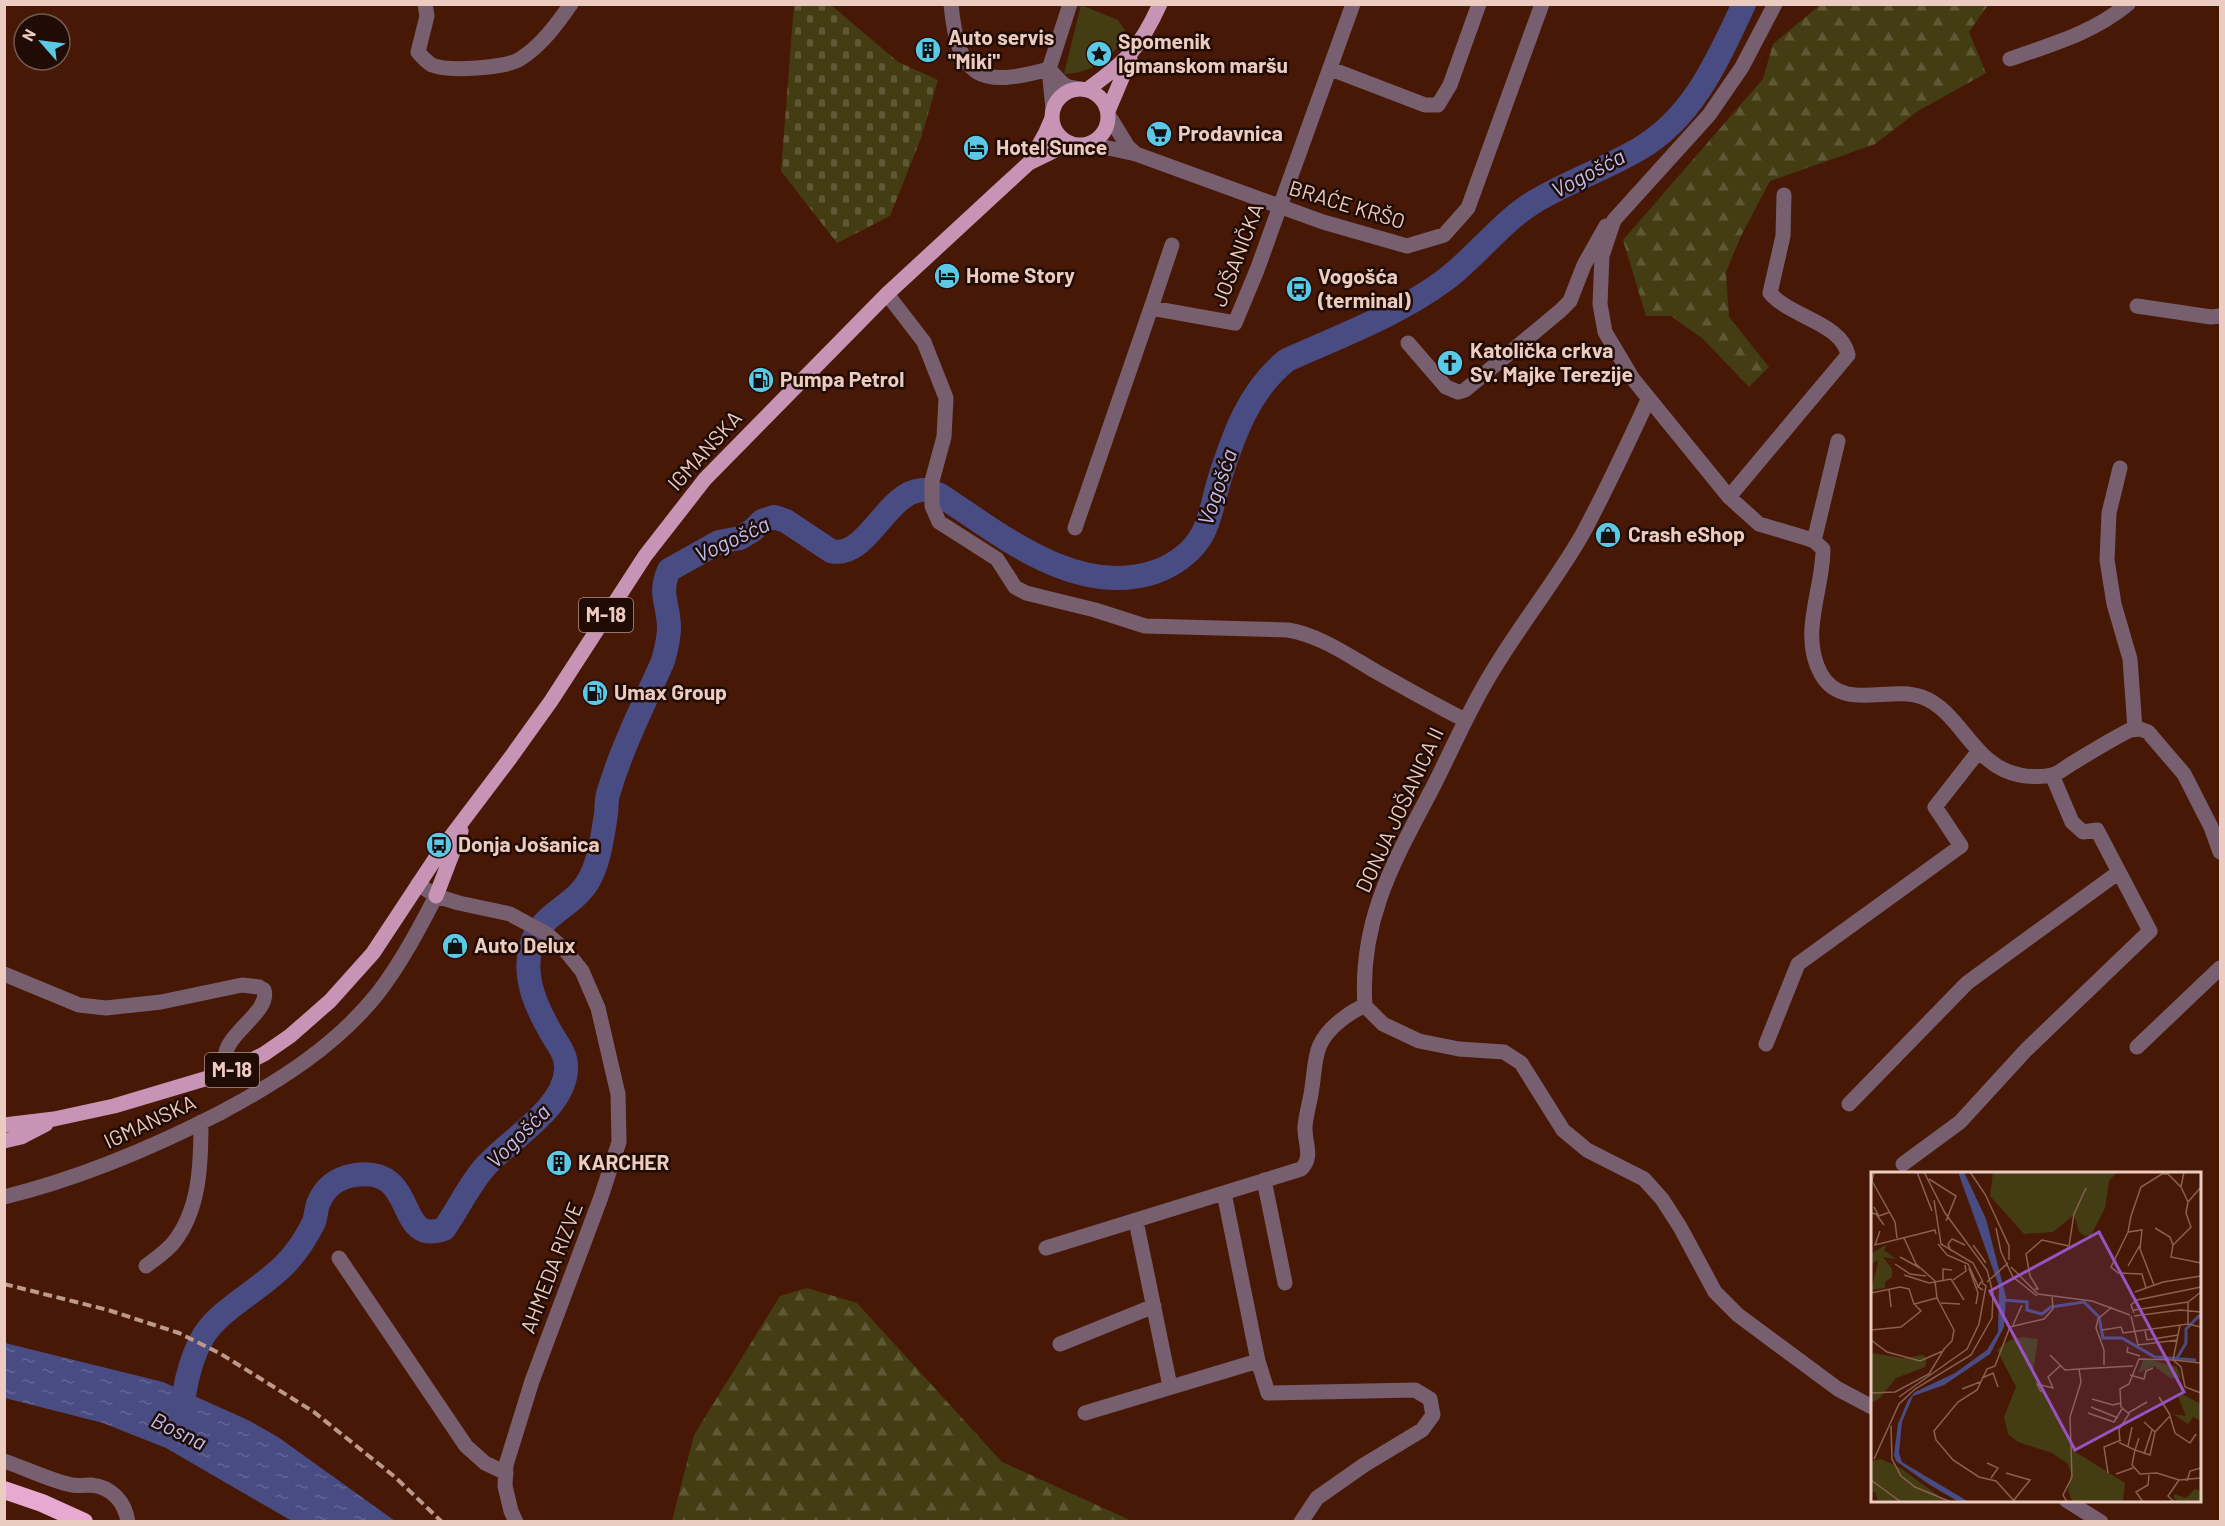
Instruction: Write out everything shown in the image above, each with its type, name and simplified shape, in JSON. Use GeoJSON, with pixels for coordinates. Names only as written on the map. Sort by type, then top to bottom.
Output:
{"type":"FeatureCollection","features":[{"type":"Feature","properties":{"kind":"highway"},"geometry":{"type":"LineString","coordinates":[[4,1490],[84,1521]]}},
{"type":"Feature","properties":{"kind":"main road","name":"M-18"},"geometry":{"type":"LineString","coordinates":[[1070,143],[1090,144],[1103,133],[1131,55],[1146,34],[1160,4]]}},
{"type":"Feature","properties":{"kind":"main road","name":"M-18"},"geometry":{"type":"LineString","coordinates":[[1052,113],[1061,96],[1082,89],[1131,55]]}},
{"type":"Feature","properties":{"kind":"main road"},"geometry":{"type":"LineString","coordinates":[[1082,89],[1098,94],[1108,114]]}},
{"type":"Feature","properties":{"kind":"main road"},"geometry":{"type":"LineString","coordinates":[[1052,113],[1057,134],[1070,143]]}},
{"type":"Feature","properties":{"kind":"main road","name":"IGMANSKA"},"geometry":{"type":"LineString","coordinates":[[1029,163],[1046,132],[1052,113]]}},
{"type":"Feature","properties":{"kind":"main road","name":"IGMANSKA"},"geometry":{"type":"LineString","coordinates":[[467,815],[512,757],[551,701],[622,590],[705,479],[887,294],[1029,163],[1070,143]]}},
{"type":"Feature","properties":{"kind":"main road","name":"M-18"},"geometry":{"type":"LineString","coordinates":[[4,1125],[54,1119],[136,1100],[228,1072],[264,1054],[290,1036],[330,1002],[373,953],[467,815]]}},
{"type":"Feature","properties":{"kind":"main road"},"geometry":{"type":"LineString","coordinates":[[436,896],[467,815]]}},
{"type":"Feature","properties":{"kind":"main road","name":"M-18"},"geometry":{"type":"LineString","coordinates":[[4,1141],[21,1137],[54,1119]]}},
{"type":"Feature","properties":{"kind":"street"},"geometry":{"type":"LineString","coordinates":[[425,4],[427,16],[418,52],[432,65],[444,68],[504,66],[519,60],[548,35],[571,4]]}},
{"type":"Feature","properties":{"kind":"street"},"geometry":{"type":"LineString","coordinates":[[951,4],[959,51],[964,62],[972,69],[989,77],[1008,78],[1049,69]]}},
{"type":"Feature","properties":{"kind":"street"},"geometry":{"type":"LineString","coordinates":[[1052,113],[1049,69],[1070,4]]}},
{"type":"Feature","properties":{"kind":"street","name":"JOŠANIČKA"},"geometry":{"type":"LineString","coordinates":[[1151,308],[1235,323],[1257,270],[1353,4]]}},
{"type":"Feature","properties":{"kind":"street"},"geometry":{"type":"LineString","coordinates":[[1331,69],[1425,105],[1438,105],[1450,86],[1479,4]]}},
{"type":"Feature","properties":{"kind":"street","name":"BRAĆE KRŠO"},"geometry":{"type":"LineString","coordinates":[[1090,144],[1136,154],[1280,207],[1407,246],[1444,235],[1468,208],[1542,4]]}},
{"type":"Feature","properties":{"kind":"street"},"geometry":{"type":"LineString","coordinates":[[1408,343],[1446,387],[1458,392],[1465,390],[1551,319],[1570,301],[1584,265],[1605,226],[1614,220],[1709,115],[1742,67],[1775,4]]}},
{"type":"Feature","properties":{"kind":"street"},"geometry":{"type":"LineString","coordinates":[[2010,58],[2081,35],[2112,18],[2128,4]]}},
{"type":"Feature","properties":{"kind":"street"},"geometry":{"type":"LineString","coordinates":[[1049,69],[1069,88],[1082,89]]}},
{"type":"Feature","properties":{"kind":"street"},"geometry":{"type":"LineString","coordinates":[[1108,114],[1128,147],[1136,154]]}},
{"type":"Feature","properties":{"kind":"street"},"geometry":{"type":"LineString","coordinates":[[1728,497],[1848,354],[1847,345],[1839,336],[1783,304],[1770,293],[1783,236],[1784,195]]}},
{"type":"Feature","properties":{"kind":"street"},"geometry":{"type":"LineString","coordinates":[[1614,220],[1602,256],[1600,304],[1605,332],[1648,400],[1728,497],[1759,524],[1814,541],[1823,549],[1823,568],[1811,626],[1814,659],[1822,676],[1846,694],[1922,696],[1935,703],[1958,726],[1978,752],[2001,768],[2019,775],[2052,776],[2128,732],[2148,732],[2184,774],[2211,827],[2220,852]]}},
{"type":"Feature","properties":{"kind":"street"},"geometry":{"type":"LineString","coordinates":[[1075,528],[1172,245]]}},
{"type":"Feature","properties":{"kind":"street"},"geometry":{"type":"LineString","coordinates":[[887,294],[924,342],[946,398],[944,437],[932,481],[932,506],[939,522],[997,559],[1016,586],[1026,593],[1095,610],[1145,626],[1301,632],[1465,720]]}},
{"type":"Feature","properties":{"kind":"street"},"geometry":{"type":"LineString","coordinates":[[2137,306],[2211,317],[2220,316]]}},
{"type":"Feature","properties":{"kind":"street","name":"DONJA JOŠANICA II"},"geometry":{"type":"LineString","coordinates":[[1365,1006],[1364,963],[1373,918],[1389,872],[1465,720],[1521,625],[1581,536],[1648,400]]}},
{"type":"Feature","properties":{"kind":"street"},"geometry":{"type":"LineString","coordinates":[[1814,541],[1838,441]]}},
{"type":"Feature","properties":{"kind":"street"},"geometry":{"type":"LineString","coordinates":[[2120,468],[2109,513],[2107,560],[2114,604],[2130,659],[2128,732]]}},
{"type":"Feature","properties":{"kind":"street"},"geometry":{"type":"LineString","coordinates":[[1766,1044],[1797,964],[1961,846],[1935,807],[1978,752]]}},
{"type":"Feature","properties":{"kind":"street"},"geometry":{"type":"LineString","coordinates":[[1904,1164],[1960,1122],[2026,1050],[2150,931],[2097,830],[2083,832],[2072,822],[2052,776]]}},
{"type":"Feature","properties":{"kind":"street"},"geometry":{"type":"LineString","coordinates":[[1849,1104],[1967,983],[2119,872]]}},
{"type":"Feature","properties":{"kind":"street","name":"AHMEDA RIZVE"},"geometry":{"type":"LineString","coordinates":[[418,884],[436,896],[510,914],[526,921],[547,934],[565,950],[582,971],[598,1008],[618,1094],[619,1142],[512,1440],[505,1486],[516,1521]]}},
{"type":"Feature","properties":{"kind":"street","name":"IGMANSKA"},"geometry":{"type":"LineString","coordinates":[[4,1197],[94,1171],[145,1150],[287,1074],[339,1034],[378,993],[412,941],[436,896]]}},
{"type":"Feature","properties":{"kind":"street"},"geometry":{"type":"LineString","coordinates":[[2137,1047],[2220,968]]}},
{"type":"Feature","properties":{"kind":"street"},"geometry":{"type":"LineString","coordinates":[[4,974],[79,1005],[106,1008],[161,1002],[242,985],[259,987],[264,990],[264,999],[256,1012],[232,1039],[225,1056],[228,1072]]}},
{"type":"Feature","properties":{"kind":"street"},"geometry":{"type":"LineString","coordinates":[[1046,1248],[1301,1169],[1306,1164],[1309,1155],[1305,1141],[1305,1125],[1316,1056],[1327,1032],[1355,1009],[1365,1006],[1383,1024],[1419,1041],[1460,1049],[1504,1052],[1521,1064],[1563,1130],[1587,1150],[1644,1179],[1662,1199],[1715,1292],[1738,1315],[1838,1389],[1871,1406]]}},
{"type":"Feature","properties":{"kind":"street"},"geometry":{"type":"LineString","coordinates":[[146,1266],[172,1244],[192,1210],[199,1166],[201,1122]]}},
{"type":"Feature","properties":{"kind":"street"},"geometry":{"type":"LineString","coordinates":[[1264,1180],[1285,1283]]}},
{"type":"Feature","properties":{"kind":"street"},"geometry":{"type":"LineString","coordinates":[[1224,1193],[1258,1361],[1268,1393],[1415,1390],[1430,1399],[1433,1415],[1422,1430],[1364,1465],[1317,1498],[1301,1521]]}},
{"type":"Feature","properties":{"kind":"street"},"geometry":{"type":"LineString","coordinates":[[1136,1221],[1170,1386]]}},
{"type":"Feature","properties":{"kind":"street"},"geometry":{"type":"LineString","coordinates":[[339,1258],[465,1446],[480,1460],[506,1473]]}},
{"type":"Feature","properties":{"kind":"street"},"geometry":{"type":"LineString","coordinates":[[1060,1344],[1154,1306]]}},
{"type":"Feature","properties":{"kind":"street"},"geometry":{"type":"LineString","coordinates":[[1085,1413],[1258,1361]]}},
{"type":"Feature","properties":{"kind":"street"},"geometry":{"type":"LineString","coordinates":[[4,1461],[71,1485],[93,1485],[106,1489],[118,1498],[126,1509],[128,1521]]}},
{"type":"Feature","properties":{"kind":"street"},"geometry":{"type":"LineString","coordinates":[[2069,1502],[2101,1521]]}},
{"type":"Feature","properties":{"kind":"green space"},"geometry":{"type":"Polygon","coordinates":[[[794,5],[831,5],[898,62],[938,80],[921,138],[890,216],[837,243],[781,171],[794,5]]]}},
{"type":"Feature","properties":{"kind":"green space"},"geometry":{"type":"Polygon","coordinates":[[[1081,5],[1118,20],[1129,36],[1108,57],[1093,67],[1064,74],[1081,5]]]}},
{"type":"Feature","properties":{"kind":"green space"},"geometry":{"type":"Polygon","coordinates":[[[1820,5],[1988,5],[1969,32],[1986,73],[1918,111],[1875,144],[1770,181],[1741,236],[1726,272],[1729,317],[1769,367],[1749,387],[1703,339],[1671,316],[1646,316],[1623,240],[1763,79],[1773,44],[1820,5]]]}},
{"type":"Feature","properties":{"kind":"green space"},"geometry":{"type":"Polygon","coordinates":[[[807,1288],[857,1303],[1002,1462],[1132,1521],[672,1521],[694,1435],[780,1296],[807,1288]]]}},
{"type":"Feature","properties":{"kind":"water","name":"Bosna"},"geometry":{"type":"Polygon","coordinates":[[[5,1343],[163,1382],[248,1420],[278,1437],[395,1521],[292,1521],[166,1448],[103,1423],[5,1398],[5,1343]]]}},
{"type":"Feature","properties":{"kind":"waterway","name":"Vogošća"},"geometry":{"type":"LineString","coordinates":[[180,1422],[190,1366],[204,1335],[222,1315],[280,1270],[292,1256],[314,1222],[317,1206],[324,1192],[332,1184],[355,1175],[375,1175],[389,1182],[398,1192],[418,1227],[428,1231],[444,1229],[484,1168],[534,1123],[556,1097],[563,1084],[565,1060],[533,993],[528,970],[531,946],[542,925],[585,887],[594,869],[602,837],[607,796],[620,758],[663,661],[669,628],[664,586],[669,570],[719,542],[740,538],[762,521],[774,517],[786,521],[831,551],[844,551],[855,546],[898,502],[909,494],[924,490],[940,495],[1014,544],[1069,570],[1097,577],[1126,578],[1155,572],[1169,566],[1188,552],[1203,533],[1224,464],[1244,415],[1262,385],[1274,372],[1287,360],[1368,324],[1427,293],[1456,271],[1522,210],[1560,188],[1639,149],[1658,136],[1690,104],[1714,66],[1744,4]]}},
{"type":"Feature","properties":{"kind":"railway"},"geometry":{"type":"LineString","coordinates":[[4,1284],[108,1310],[179,1333],[221,1354],[314,1412],[395,1477],[442,1522]]}},
{"type":"Feature","properties":{"kind":"place","name":"Auto servis \"Miki\""},"geometry":{"type":"Point","coordinates":[928,50]}},
{"type":"Feature","properties":{"kind":"place","name":"Spomenik Igmanskom maršu"},"geometry":{"type":"Point","coordinates":[1099,54]}},
{"type":"Feature","properties":{"kind":"place","name":"Prodavnica"},"geometry":{"type":"Point","coordinates":[1159,134]}},
{"type":"Feature","properties":{"kind":"place","name":"Hotel Sunce"},"geometry":{"type":"Point","coordinates":[976,148]}},
{"type":"Feature","properties":{"kind":"place","name":"Home Story"},"geometry":{"type":"Point","coordinates":[947,276]}},
{"type":"Feature","properties":{"kind":"place","name":"Vogošća (terminal)"},"geometry":{"type":"Point","coordinates":[1299,289]}},
{"type":"Feature","properties":{"kind":"place","name":"Katolička crkva Sv. Majke Terezije"},"geometry":{"type":"Point","coordinates":[1450,363]}},
{"type":"Feature","properties":{"kind":"place","name":"Pumpa Petrol"},"geometry":{"type":"Point","coordinates":[761,380]}},
{"type":"Feature","properties":{"kind":"place","name":"Crash eShop"},"geometry":{"type":"Point","coordinates":[1608,535]}},
{"type":"Feature","properties":{"kind":"place","name":"Umax Group"},"geometry":{"type":"Point","coordinates":[595,693]}},
{"type":"Feature","properties":{"kind":"place","name":"Donja Jošanica"},"geometry":{"type":"Point","coordinates":[439,845]}},
{"type":"Feature","properties":{"kind":"place","name":"Auto Delux"},"geometry":{"type":"Point","coordinates":[455,946]}},
{"type":"Feature","properties":{"kind":"place","name":"KARCHER"},"geometry":{"type":"Point","coordinates":[559,1163]}}]}
